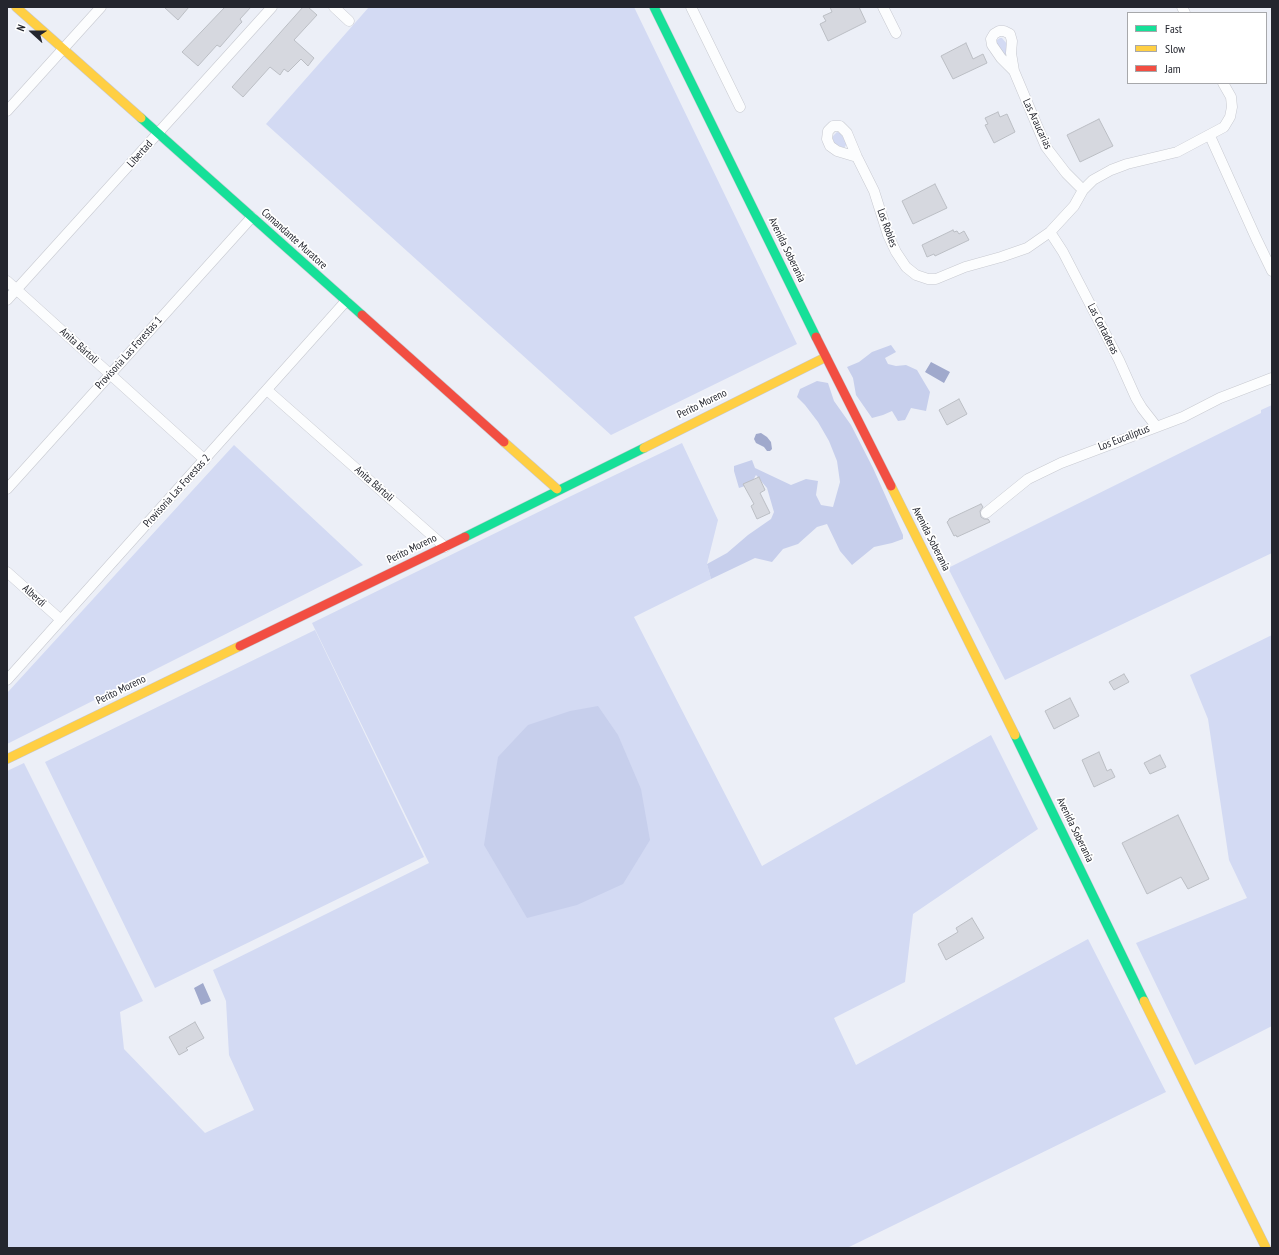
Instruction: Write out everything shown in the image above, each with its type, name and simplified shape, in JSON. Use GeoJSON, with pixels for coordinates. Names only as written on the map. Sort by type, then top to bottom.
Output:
{"type":"FeatureCollection","features":[{"type":"Feature","properties":{"kind":"street","name":"Comandante Muratore"},"geometry":{"type":"LineString","coordinates":[[16,7],[557,490]]}},
{"type":"Feature","properties":{"kind":"street"},"geometry":{"type":"LineString","coordinates":[[7,111],[101,7]]}},
{"type":"Feature","properties":{"kind":"street","name":"Libertad"},"geometry":{"type":"LineString","coordinates":[[7,300],[272,7]]}},
{"type":"Feature","properties":{"kind":"street"},"geometry":{"type":"LineString","coordinates":[[334,7],[349,21]]}},
{"type":"Feature","properties":{"kind":"street","name":"Avenida Soberanía"},"geometry":{"type":"LineString","coordinates":[[654,7],[826,357],[1007,718],[1184,1084],[1266,1248]]}},
{"type":"Feature","properties":{"kind":"street"},"geometry":{"type":"LineString","coordinates":[[691,7],[740,107]]}},
{"type":"Feature","properties":{"kind":"street"},"geometry":{"type":"LineString","coordinates":[[883,7],[896,33]]}},
{"type":"Feature","properties":{"kind":"street","name":"Las Araucarias"},"geometry":{"type":"LineString","coordinates":[[1014,72],[1046,147],[1066,173],[1083,190]]}},
{"type":"Feature","properties":{"kind":"street"},"geometry":{"type":"LineString","coordinates":[[1050,232],[1074,206],[1083,190],[1093,180],[1111,170],[1127,164],[1177,152],[1210,136],[1224,127],[1230,117],[1232,107],[1231,97],[1224,84]]}},
{"type":"Feature","properties":{"kind":"street"},"geometry":{"type":"LineString","coordinates":[[1210,136],[1272,271]]}},
{"type":"Feature","properties":{"kind":"street","name":"Los Robles"},"geometry":{"type":"LineString","coordinates":[[858,157],[874,191],[888,235],[896,252],[906,267],[916,275],[928,279],[936,279],[965,267],[1027,248],[1050,232]]}},
{"type":"Feature","properties":{"kind":"street","name":"Provisoria Las Forestas 1"},"geometry":{"type":"LineString","coordinates":[[7,489],[252,217]]}},
{"type":"Feature","properties":{"kind":"street","name":"Las Cortaderas"},"geometry":{"type":"LineString","coordinates":[[1050,232],[1067,259],[1136,398],[1156,426]]}},
{"type":"Feature","properties":{"kind":"street","name":"Anita Bártoli"},"geometry":{"type":"LineString","coordinates":[[7,281],[205,460]]}},
{"type":"Feature","properties":{"kind":"street","name":"Provisoria Las Forestas 2"},"geometry":{"type":"LineString","coordinates":[[7,680],[346,301]]}},
{"type":"Feature","properties":{"kind":"street","name":"Perito Moreno"},"geometry":{"type":"LineString","coordinates":[[7,759],[445,546],[826,357]]}},
{"type":"Feature","properties":{"kind":"street","name":"Los Eucaliptus"},"geometry":{"type":"LineString","coordinates":[[986,513],[1028,479],[1061,463],[1183,416],[1220,398],[1272,378]]}},
{"type":"Feature","properties":{"kind":"street","name":"Anita Bártoli"},"geometry":{"type":"LineString","coordinates":[[267,390],[445,546]]}},
{"type":"Feature","properties":{"kind":"street","name":"Alberdi"},"geometry":{"type":"LineString","coordinates":[[7,572],[61,620]]}},
{"type":"Feature","properties":{"kind":"shaded area"},"geometry":{"type":"Polygon","coordinates":[[[369,7],[634,7],[797,344],[611,435],[266,124],[369,7]]]}},
{"type":"Feature","properties":{"kind":"shaded area"},"geometry":{"type":"Polygon","coordinates":[[[1002,38],[1007,44],[1007,54],[1005,55],[1003,55],[997,45],[997,40],[1002,38]]]}},
{"type":"Feature","properties":{"kind":"shaded area"},"geometry":{"type":"Polygon","coordinates":[[[837,132],[840,133],[846,141],[844,148],[835,144],[833,140],[832,137],[837,132]]]}},
{"type":"Feature","properties":{"kind":"shaded area"},"geometry":{"type":"Polygon","coordinates":[[[891,345],[896,352],[885,358],[888,364],[896,366],[906,365],[917,370],[930,392],[926,411],[911,408],[905,420],[898,421],[892,411],[872,418],[856,395],[853,378],[847,367],[859,362],[872,352],[891,345]]]}},
{"type":"Feature","properties":{"kind":"shaded area"},"geometry":{"type":"Polygon","coordinates":[[[931,362],[950,372],[944,383],[925,372],[931,362]]]}},
{"type":"Feature","properties":{"kind":"shaded area"},"geometry":{"type":"Polygon","coordinates":[[[817,381],[828,383],[834,401],[851,425],[873,468],[903,535],[903,539],[874,547],[852,565],[840,551],[827,524],[817,527],[798,544],[783,549],[772,562],[755,558],[711,579],[707,564],[727,553],[748,535],[771,519],[774,512],[767,488],[756,475],[751,484],[739,488],[734,466],[752,460],[755,468],[791,485],[806,479],[818,481],[816,495],[821,505],[833,507],[840,482],[837,461],[829,441],[818,422],[797,397],[800,389],[817,381]]]}},
{"type":"Feature","properties":{"kind":"shaded area"},"geometry":{"type":"Polygon","coordinates":[[[1272,405],[1272,553],[1005,680],[948,568],[1261,413],[1261,410],[1272,405]]]}},
{"type":"Feature","properties":{"kind":"shaded area"},"geometry":{"type":"Polygon","coordinates":[[[761,433],[771,442],[772,449],[770,451],[767,451],[764,447],[756,443],[754,439],[756,434],[761,433]]]}},
{"type":"Feature","properties":{"kind":"shaded area"},"geometry":{"type":"Polygon","coordinates":[[[682,443],[718,520],[707,564],[711,579],[634,617],[762,866],[991,735],[1038,829],[913,914],[905,982],[834,1018],[856,1065],[1088,939],[1166,1092],[847,1248],[7,1248],[7,771],[24,763],[143,1001],[120,1012],[124,1049],[205,1133],[254,1110],[229,1055],[226,1001],[213,970],[429,863],[312,623],[682,443]]]}},
{"type":"Feature","properties":{"kind":"shaded area"},"geometry":{"type":"Polygon","coordinates":[[[234,445],[363,565],[7,744],[7,693],[234,445]]]}},
{"type":"Feature","properties":{"kind":"shaded area"},"geometry":{"type":"Polygon","coordinates":[[[315,630],[424,857],[155,988],[45,762],[315,630]]]}},
{"type":"Feature","properties":{"kind":"shaded area"},"geometry":{"type":"Polygon","coordinates":[[[1272,635],[1272,1026],[1195,1065],[1136,943],[1247,898],[1229,860],[1208,719],[1190,675],[1272,635]]]}},
{"type":"Feature","properties":{"kind":"shaded area"},"geometry":{"type":"Polygon","coordinates":[[[598,706],[618,735],[641,789],[650,840],[623,884],[577,905],[527,918],[484,845],[498,757],[528,725],[570,711],[598,706]]]}},
{"type":"Feature","properties":{"kind":"shaded area"},"geometry":{"type":"Polygon","coordinates":[[[203,983],[211,1001],[201,1005],[194,988],[203,983]]]}},
{"type":"Feature","properties":{"kind":"building"},"geometry":{"type":"Polygon","coordinates":[[[164,7],[189,7],[178,20],[164,7]]]}},
{"type":"Feature","properties":{"kind":"building"},"geometry":{"type":"Polygon","coordinates":[[[225,7],[251,7],[240,19],[242,22],[220,47],[217,45],[198,66],[182,52],[225,7]]]}},
{"type":"Feature","properties":{"kind":"building"},"geometry":{"type":"Polygon","coordinates":[[[303,7],[308,7],[317,15],[294,40],[314,58],[308,66],[301,59],[288,72],[284,69],[280,75],[270,67],[243,97],[232,87],[303,7]]]}},
{"type":"Feature","properties":{"kind":"building"},"geometry":{"type":"Polygon","coordinates":[[[830,7],[859,7],[866,22],[828,41],[820,24],[826,21],[823,16],[832,12],[830,7]]]}},
{"type":"Feature","properties":{"kind":"building"},"geometry":{"type":"Polygon","coordinates":[[[966,43],[973,59],[983,54],[987,63],[953,79],[941,56],[966,43]]]}},
{"type":"Feature","properties":{"kind":"building"},"geometry":{"type":"Polygon","coordinates":[[[998,112],[1000,117],[1007,114],[1015,132],[994,143],[985,125],[988,124],[985,118],[998,112]]]}},
{"type":"Feature","properties":{"kind":"building"},"geometry":{"type":"Polygon","coordinates":[[[1099,119],[1113,146],[1080,162],[1067,135],[1099,119]]]}},
{"type":"Feature","properties":{"kind":"building"},"geometry":{"type":"Polygon","coordinates":[[[935,184],[947,208],[913,224],[902,201],[935,184]]]}},
{"type":"Feature","properties":{"kind":"building"},"geometry":{"type":"Polygon","coordinates":[[[953,230],[954,232],[957,231],[959,234],[964,231],[969,240],[935,256],[934,254],[927,257],[922,245],[953,230]]]}},
{"type":"Feature","properties":{"kind":"building"},"geometry":{"type":"Polygon","coordinates":[[[959,399],[967,414],[947,425],[939,410],[959,399]]]}},
{"type":"Feature","properties":{"kind":"building"},"geometry":{"type":"Polygon","coordinates":[[[759,477],[765,490],[760,493],[770,513],[757,519],[751,506],[754,504],[743,484],[759,477]]]}},
{"type":"Feature","properties":{"kind":"building"},"geometry":{"type":"Polygon","coordinates":[[[981,504],[983,507],[980,511],[981,517],[988,519],[990,522],[957,537],[956,535],[954,536],[947,522],[949,519],[981,504]]]}},
{"type":"Feature","properties":{"kind":"building"},"geometry":{"type":"Polygon","coordinates":[[[1124,674],[1129,682],[1114,690],[1109,682],[1124,674]]]}},
{"type":"Feature","properties":{"kind":"building"},"geometry":{"type":"Polygon","coordinates":[[[1070,698],[1079,716],[1054,729],[1045,711],[1070,698]]]}},
{"type":"Feature","properties":{"kind":"building"},"geometry":{"type":"Polygon","coordinates":[[[1099,752],[1107,771],[1111,769],[1115,777],[1094,787],[1082,760],[1099,752]]]}},
{"type":"Feature","properties":{"kind":"building"},"geometry":{"type":"Polygon","coordinates":[[[1160,755],[1166,767],[1150,774],[1144,763],[1160,755]]]}},
{"type":"Feature","properties":{"kind":"building"},"geometry":{"type":"Polygon","coordinates":[[[1178,815],[1209,879],[1188,889],[1181,877],[1147,894],[1122,843],[1178,815]]]}},
{"type":"Feature","properties":{"kind":"building"},"geometry":{"type":"Polygon","coordinates":[[[972,918],[984,938],[946,960],[938,944],[958,932],[956,928],[972,918]]]}},
{"type":"Feature","properties":{"kind":"building"},"geometry":{"type":"Polygon","coordinates":[[[195,1022],[204,1038],[186,1048],[188,1050],[179,1055],[169,1037],[195,1022]]]}},
{"type":"Feature","properties":{"kind":"traffic: fast"},"geometry":{"type":"LineString","coordinates":[[654,7],[816,337]]}},
{"type":"Feature","properties":{"kind":"traffic: fast"},"geometry":{"type":"LineString","coordinates":[[141,118],[362,315]]}},
{"type":"Feature","properties":{"kind":"traffic: fast"},"geometry":{"type":"LineString","coordinates":[[465,537],[644,448]]}},
{"type":"Feature","properties":{"kind":"traffic: fast"},"geometry":{"type":"LineString","coordinates":[[1015,735],[1144,1001]]}},
{"type":"Feature","properties":{"kind":"traffic: slow"},"geometry":{"type":"LineString","coordinates":[[16,7],[141,118]]}},
{"type":"Feature","properties":{"kind":"traffic: slow"},"geometry":{"type":"LineString","coordinates":[[644,448],[826,357]]}},
{"type":"Feature","properties":{"kind":"traffic: slow"},"geometry":{"type":"LineString","coordinates":[[504,442],[557,489]]}},
{"type":"Feature","properties":{"kind":"traffic: slow"},"geometry":{"type":"LineString","coordinates":[[891,486],[1015,735]]}},
{"type":"Feature","properties":{"kind":"traffic: slow"},"geometry":{"type":"LineString","coordinates":[[7,759],[240,646]]}},
{"type":"Feature","properties":{"kind":"traffic: slow"},"geometry":{"type":"LineString","coordinates":[[1144,1001],[1266,1248]]}},
{"type":"Feature","properties":{"kind":"traffic: jam"},"geometry":{"type":"LineString","coordinates":[[362,315],[504,442]]}},
{"type":"Feature","properties":{"kind":"traffic: jam"},"geometry":{"type":"LineString","coordinates":[[816,337],[891,486]]}},
{"type":"Feature","properties":{"kind":"traffic: jam"},"geometry":{"type":"LineString","coordinates":[[240,646],[465,537]]}}]}
